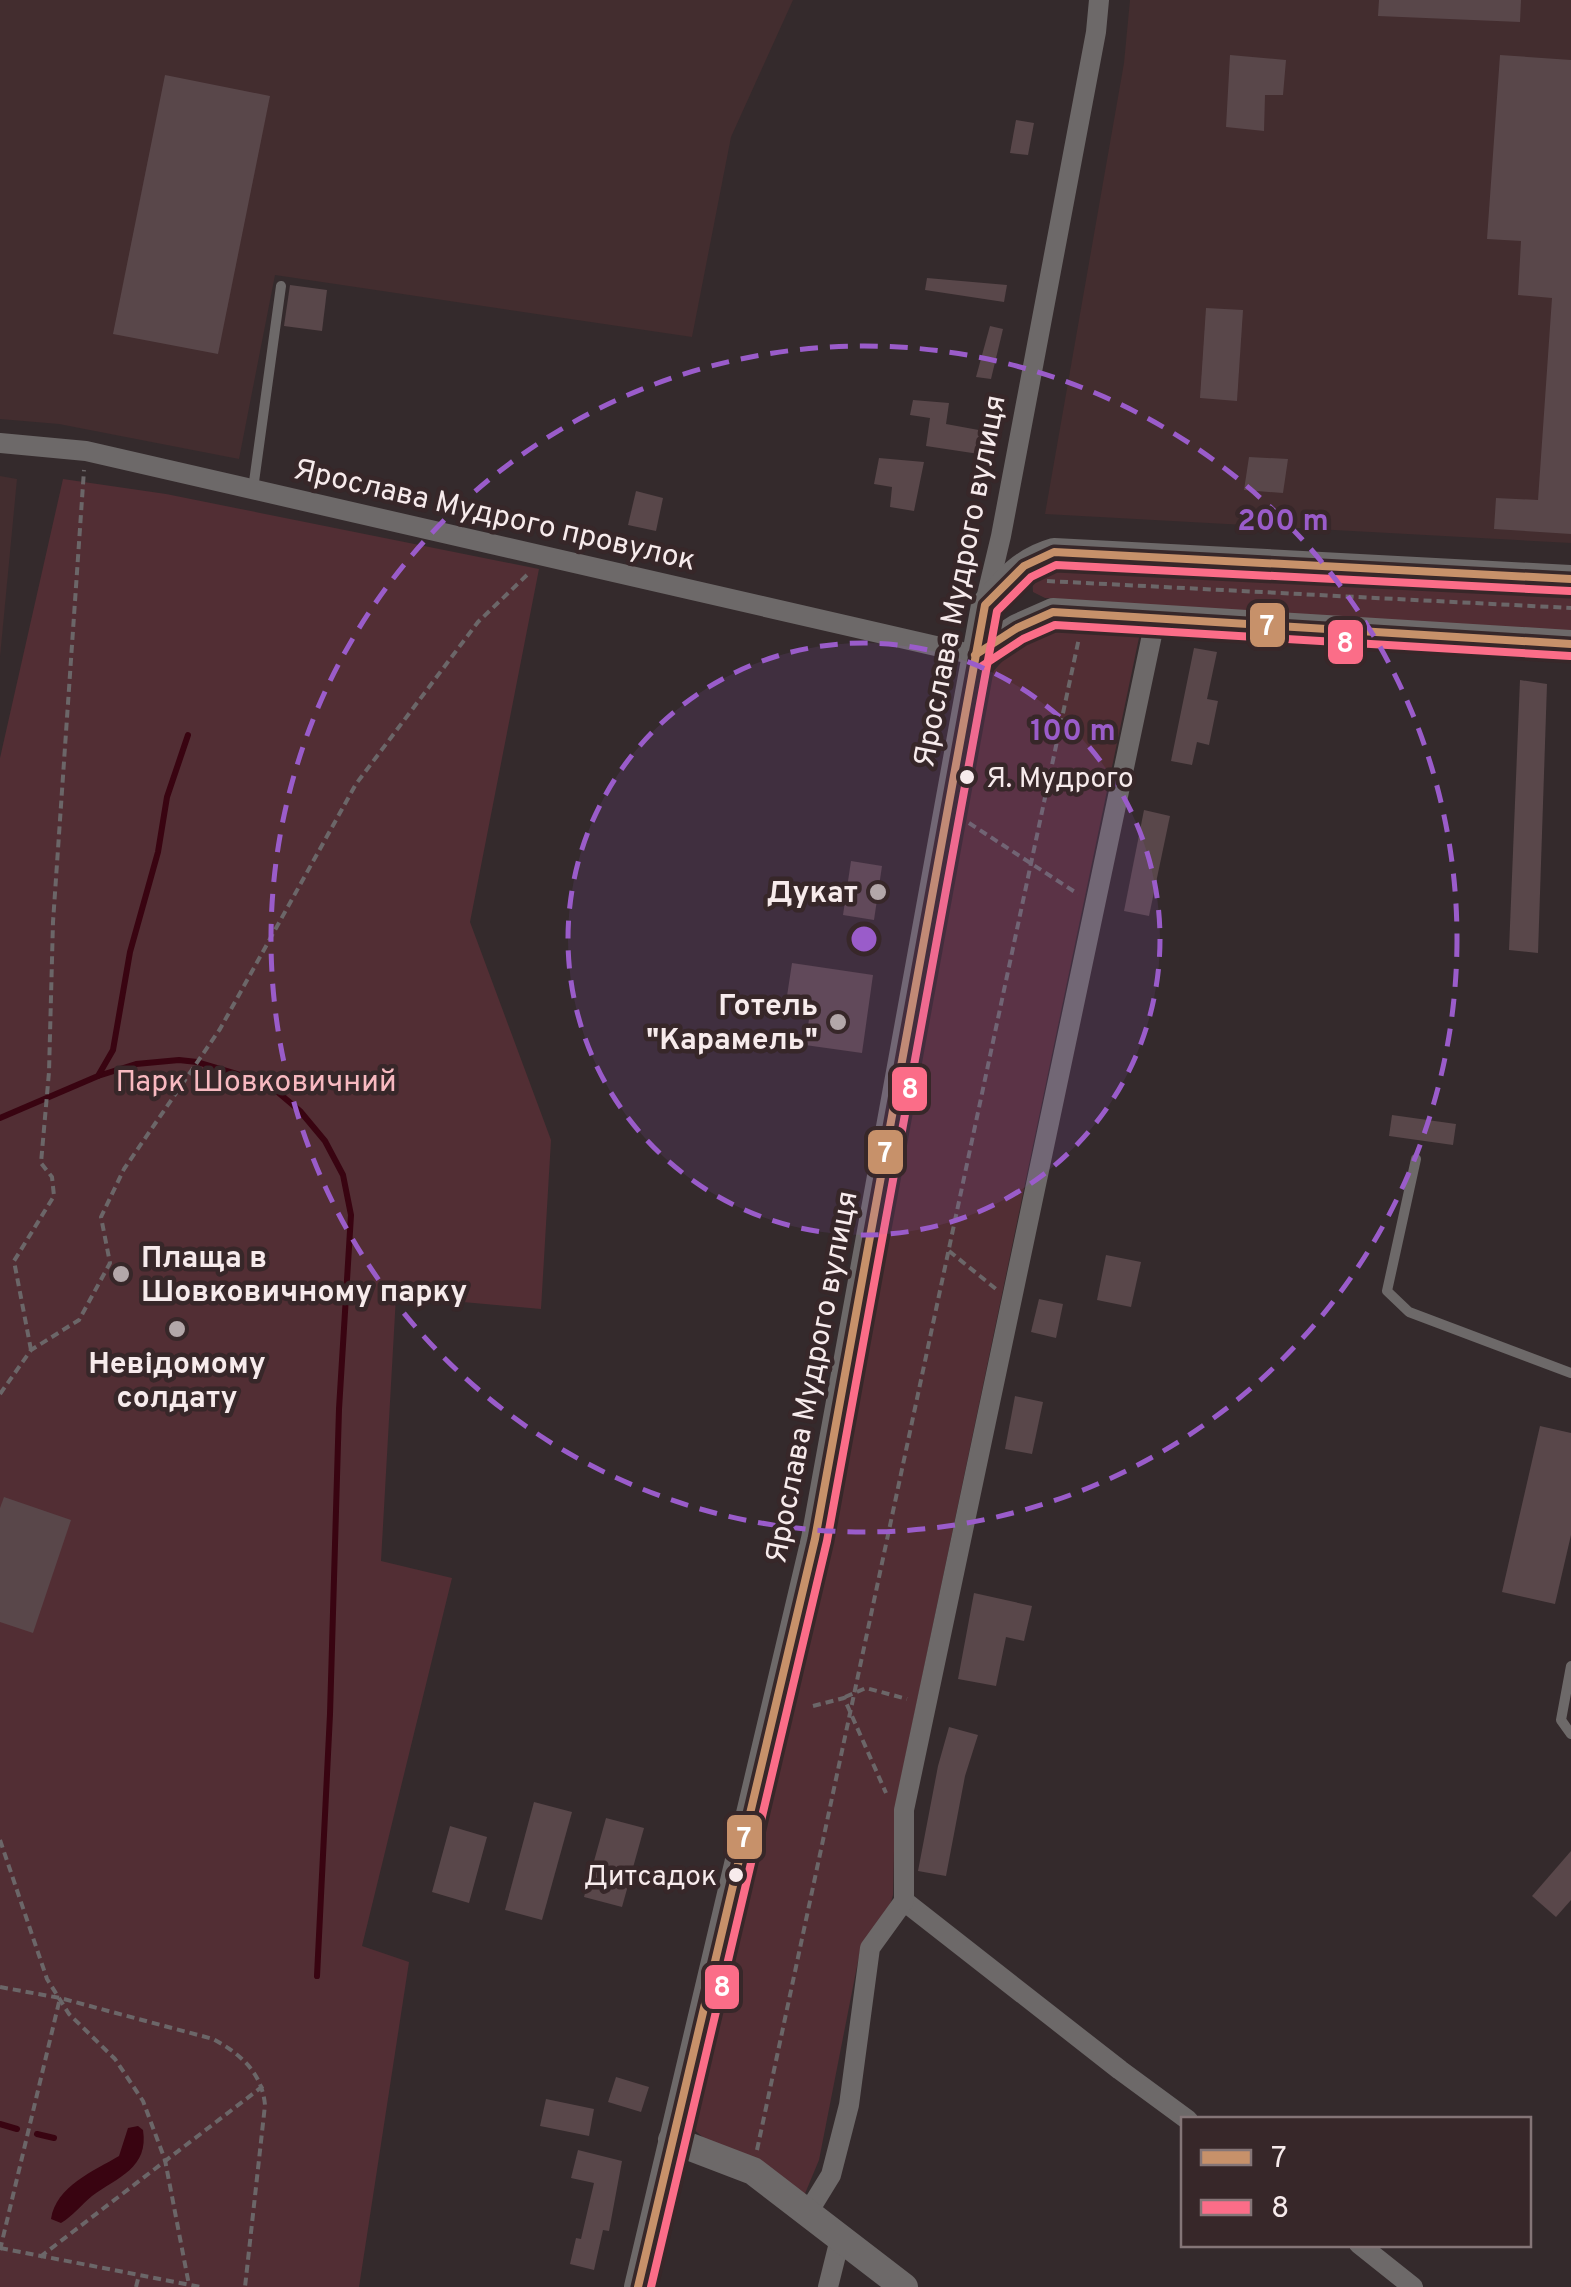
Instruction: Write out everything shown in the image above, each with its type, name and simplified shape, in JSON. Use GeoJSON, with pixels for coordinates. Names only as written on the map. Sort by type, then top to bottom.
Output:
{"type":"FeatureCollection","features":[{"type":"Feature","properties":{"kind":"street","name":"Ярослава Мудрого вулиця"},"geometry":{"type":"LineString","coordinates":[[638,2287],[815,1539],[1099,0]]}},
{"type":"Feature","properties":{"kind":"street","name":"Ярослава Мудрого провулок"},"geometry":{"type":"LineString","coordinates":[[0,444],[86,451],[975,656]]}},
{"type":"Feature","properties":{"kind":"street"},"geometry":{"type":"LineString","coordinates":[[985,605],[1016,570],[1033,558],[1054,552],[1571,579]]}},
{"type":"Feature","properties":{"kind":"street"},"geometry":{"type":"LineString","coordinates":[[975,656],[1017,628],[1053,612],[1571,644]]}},
{"type":"Feature","properties":{"kind":"street"},"geometry":{"type":"LineString","coordinates":[[808,2214],[831,2175],[849,2105],[870,1948],[904,1901],[904,1810],[1156,616]]}},
{"type":"Feature","properties":{"kind":"street"},"geometry":{"type":"LineString","coordinates":[[904,1901],[1184,2117]]}},
{"type":"Feature","properties":{"kind":"street"},"geometry":{"type":"LineString","coordinates":[[672,2140],[753,2171],[904,2287]]}},
{"type":"Feature","properties":{"kind":"street"},"geometry":{"type":"LineString","coordinates":[[828,2287],[840,2239]]}},
{"type":"Feature","properties":{"kind":"street"},"geometry":{"type":"LineString","coordinates":[[1363,2247],[1413,2287]]}},
{"type":"Feature","properties":{"kind":"lane"},"geometry":{"type":"LineString","coordinates":[[253,490],[281,286]]}},
{"type":"Feature","properties":{"kind":"lane"},"geometry":{"type":"LineString","coordinates":[[1416,1159],[1387,1290],[1409,1312],[1571,1374]]}},
{"type":"Feature","properties":{"kind":"lane"},"geometry":{"type":"LineString","coordinates":[[1571,1666],[1561,1720],[1571,1734]]}},
{"type":"Feature","properties":{"kind":"path"},"geometry":{"type":"LineString","coordinates":[[31,1350],[14,1261],[54,1196],[52,1177],[41,1163],[49,1072],[53,922],[86,451]]}},
{"type":"Feature","properties":{"kind":"path"},"geometry":{"type":"LineString","coordinates":[[0,1394],[31,1350],[79,1320],[110,1263],[101,1217],[124,1168],[220,1030],[356,784],[478,622],[546,556]]}},
{"type":"Feature","properties":{"kind":"path"},"geometry":{"type":"LineString","coordinates":[[1042,580],[1571,608]]}},
{"type":"Feature","properties":{"kind":"path"},"geometry":{"type":"LineString","coordinates":[[753,2171],[1084,614]]}},
{"type":"Feature","properties":{"kind":"path"},"geometry":{"type":"LineString","coordinates":[[948,809],[1095,905]]}},
{"type":"Feature","properties":{"kind":"path"},"geometry":{"type":"LineString","coordinates":[[948,1250],[1011,1302]]}},
{"type":"Feature","properties":{"kind":"path"},"geometry":{"type":"LineString","coordinates":[[813,1706],[866,1688],[926,1704]]}},
{"type":"Feature","properties":{"kind":"path"},"geometry":{"type":"LineString","coordinates":[[844,1698],[886,1792],[904,1810]]}},
{"type":"Feature","properties":{"kind":"path"},"geometry":{"type":"LineString","coordinates":[[0,1840],[47,1979],[70,2014],[115,2059],[144,2101],[164,2160],[189,2285]]}},
{"type":"Feature","properties":{"kind":"path"},"geometry":{"type":"LineString","coordinates":[[0,1987],[60,1998],[213,2039],[252,2068],[264,2086],[266,2105],[245,2287]]}},
{"type":"Feature","properties":{"kind":"path"},"geometry":{"type":"LineString","coordinates":[[60,1998],[0,2249],[201,2287]]}},
{"type":"Feature","properties":{"kind":"path"},"geometry":{"type":"LineString","coordinates":[[40,2257],[264,2086]]}},
{"type":"Feature","properties":{"kind":"path"},"geometry":{"type":"LineString","coordinates":[[136,2287],[139,2276]]}},
{"type":"Feature","properties":{"kind":"shaded area"},"geometry":{"type":"Polygon","coordinates":[[[0,0],[793,0],[731,137],[692,337],[275,275],[239,459],[59,424],[0,419],[0,0]]]}},
{"type":"Feature","properties":{"kind":"shaded area"},"geometry":{"type":"Polygon","coordinates":[[[1130,0],[1571,0],[1571,543],[1045,514],[1124,63],[1130,0]]]}},
{"type":"Feature","properties":{"kind":"shaded area"},"geometry":{"type":"Polygon","coordinates":[[[0,476],[17,479],[0,657],[0,476]]]}},
{"type":"Feature","properties":{"kind":"shaded area"},"geometry":{"type":"Polygon","coordinates":[[[138,2126],[143,2130],[144,2143],[130,2170],[61,2223],[51,2219],[60,2197],[119,2156],[128,2128],[138,2126]]]}},
{"type":"Feature","properties":{"kind":"green space","name":"Парк Шовковичний"},"geometry":{"type":"Polygon","coordinates":[[[63,479],[166,494],[539,569],[470,922],[551,1140],[541,1309],[396,1296],[381,1561],[452,1578],[362,1946],[409,1962],[359,2287],[0,2287],[0,758],[63,479]]]}},
{"type":"Feature","properties":{"kind":"green space"},"geometry":{"type":"Polygon","coordinates":[[[1043,565],[1571,586],[1571,633],[1045,598],[1033,592],[1032,572],[1043,565]]]}},
{"type":"Feature","properties":{"kind":"green space"},"geometry":{"type":"Polygon","coordinates":[[[1097,626],[1141,628],[895,1807],[893,1895],[888,1912],[861,1946],[819,2160],[804,2196],[725,2156],[692,2128],[693,2102],[835,1497],[976,731],[990,675],[1016,646],[1036,633],[1097,626]]]}},
{"type":"Feature","properties":{"kind":"building"},"geometry":{"type":"Polygon","coordinates":[[[1379,0],[1521,0],[1520,22],[1378,16],[1379,0]]]}},
{"type":"Feature","properties":{"kind":"building"},"geometry":{"type":"Polygon","coordinates":[[[1230,55],[1286,60],[1283,95],[1265,95],[1264,131],[1226,127],[1230,55]]]}},
{"type":"Feature","properties":{"kind":"building"},"geometry":{"type":"Polygon","coordinates":[[[1500,55],[1571,60],[1571,534],[1494,529],[1496,498],[1538,500],[1552,298],[1518,295],[1521,241],[1487,239],[1500,55]]]}},
{"type":"Feature","properties":{"kind":"building"},"geometry":{"type":"Polygon","coordinates":[[[165,75],[270,96],[218,354],[113,334],[165,75]]]}},
{"type":"Feature","properties":{"kind":"building"},"geometry":{"type":"Polygon","coordinates":[[[1016,120],[1034,123],[1028,155],[1010,153],[1016,120]]]}},
{"type":"Feature","properties":{"kind":"building"},"geometry":{"type":"Polygon","coordinates":[[[927,278],[1007,285],[1004,302],[925,290],[927,278]]]}},
{"type":"Feature","properties":{"kind":"building"},"geometry":{"type":"Polygon","coordinates":[[[290,285],[327,290],[322,331],[284,326],[290,285]]]}},
{"type":"Feature","properties":{"kind":"building"},"geometry":{"type":"Polygon","coordinates":[[[1206,308],[1243,310],[1237,401],[1200,398],[1206,308]]]}},
{"type":"Feature","properties":{"kind":"building"},"geometry":{"type":"Polygon","coordinates":[[[990,326],[1003,329],[991,379],[976,377],[990,326]]]}},
{"type":"Feature","properties":{"kind":"building"},"geometry":{"type":"Polygon","coordinates":[[[913,400],[949,403],[946,424],[984,431],[979,454],[926,446],[930,418],[910,415],[913,400]]]}},
{"type":"Feature","properties":{"kind":"building"},"geometry":{"type":"Polygon","coordinates":[[[1249,457],[1288,459],[1283,493],[1244,490],[1249,457]]]}},
{"type":"Feature","properties":{"kind":"building"},"geometry":{"type":"Polygon","coordinates":[[[879,458],[924,462],[914,511],[890,507],[892,487],[874,484],[879,458]]]}},
{"type":"Feature","properties":{"kind":"building"},"geometry":{"type":"Polygon","coordinates":[[[636,491],[663,498],[656,531],[628,525],[636,491]]]}},
{"type":"Feature","properties":{"kind":"building"},"geometry":{"type":"Polygon","coordinates":[[[1194,648],[1217,652],[1207,699],[1218,701],[1209,745],[1197,742],[1192,765],[1171,761],[1194,648]]]}},
{"type":"Feature","properties":{"kind":"building"},"geometry":{"type":"Polygon","coordinates":[[[1520,680],[1547,684],[1538,953],[1509,950],[1520,680]]]}},
{"type":"Feature","properties":{"kind":"building"},"geometry":{"type":"Polygon","coordinates":[[[1144,810],[1170,816],[1149,916],[1124,911],[1144,810]]]}},
{"type":"Feature","properties":{"kind":"building"},"geometry":{"type":"Polygon","coordinates":[[[851,861],[882,866],[874,920],[843,915],[851,861]]]}},
{"type":"Feature","properties":{"kind":"building","name":"Готель \"Карамель\""},"geometry":{"type":"Polygon","coordinates":[[[792,963],[873,975],[862,1053],[805,1045],[812,1000],[787,996],[792,963]]]}},
{"type":"Feature","properties":{"kind":"building"},"geometry":{"type":"Polygon","coordinates":[[[1392,1115],[1456,1124],[1453,1145],[1389,1136],[1392,1115]]]}},
{"type":"Feature","properties":{"kind":"building"},"geometry":{"type":"Polygon","coordinates":[[[1106,1255],[1141,1262],[1131,1307],[1097,1300],[1106,1255]]]}},
{"type":"Feature","properties":{"kind":"building"},"geometry":{"type":"Polygon","coordinates":[[[1039,1299],[1063,1304],[1056,1338],[1031,1332],[1039,1299]]]}},
{"type":"Feature","properties":{"kind":"building"},"geometry":{"type":"Polygon","coordinates":[[[1015,1396],[1043,1402],[1032,1454],[1005,1449],[1015,1396]]]}},
{"type":"Feature","properties":{"kind":"building"},"geometry":{"type":"Polygon","coordinates":[[[1540,1426],[1571,1433],[1571,1535],[1555,1604],[1502,1592],[1540,1426]]]}},
{"type":"Feature","properties":{"kind":"building"},"geometry":{"type":"Polygon","coordinates":[[[4,1497],[71,1520],[33,1633],[0,1622],[0,1508],[4,1497]]]}},
{"type":"Feature","properties":{"kind":"building"},"geometry":{"type":"Polygon","coordinates":[[[974,1593],[1032,1606],[1024,1641],[1006,1637],[996,1686],[958,1679],[974,1593]]]}},
{"type":"Feature","properties":{"kind":"building"},"geometry":{"type":"Polygon","coordinates":[[[949,1727],[978,1735],[965,1776],[946,1876],[918,1871],[949,1727]]]}},
{"type":"Feature","properties":{"kind":"building"},"geometry":{"type":"Polygon","coordinates":[[[534,1802],[572,1812],[542,1920],[505,1910],[534,1802]]]}},
{"type":"Feature","properties":{"kind":"building"},"geometry":{"type":"Polygon","coordinates":[[[606,1818],[644,1828],[622,1907],[584,1897],[606,1818]]]}},
{"type":"Feature","properties":{"kind":"building"},"geometry":{"type":"Polygon","coordinates":[[[450,1826],[487,1837],[469,1903],[432,1892],[450,1826]]]}},
{"type":"Feature","properties":{"kind":"building"},"geometry":{"type":"Polygon","coordinates":[[[1571,1851],[1571,1900],[1556,1917],[1532,1896],[1571,1851]]]}},
{"type":"Feature","properties":{"kind":"building"},"geometry":{"type":"Polygon","coordinates":[[[616,2077],[649,2087],[641,2112],[608,2102],[616,2077]]]}},
{"type":"Feature","properties":{"kind":"building"},"geometry":{"type":"Polygon","coordinates":[[[546,2099],[594,2109],[589,2136],[540,2126],[546,2099]]]}},
{"type":"Feature","properties":{"kind":"building"},"geometry":{"type":"Polygon","coordinates":[[[578,2150],[622,2161],[609,2231],[603,2230],[594,2270],[570,2264],[576,2238],[581,2239],[594,2183],[571,2178],[578,2150]]]}},
{"type":"Feature","properties":{"kind":"waterway"},"geometry":{"type":"LineString","coordinates":[[0,1118],[98,1076],[113,1050],[130,952],[158,852],[167,797],[188,735]]}},
{"type":"Feature","properties":{"kind":"waterway"},"geometry":{"type":"LineString","coordinates":[[98,1076],[136,1064],[179,1060],[267,1083],[300,1111],[325,1141],[343,1175],[351,1215],[339,1409],[317,1976]]}},
{"type":"Feature","properties":{"kind":"waterway"},"geometry":{"type":"LineString","coordinates":[[0,2124],[17,2129]]}},
{"type":"Feature","properties":{"kind":"waterway"},"geometry":{"type":"LineString","coordinates":[[37,2134],[54,2138]]}},
{"type":"Feature","properties":{"kind":"transit line","name":"7"},"geometry":{"type":"LineString","coordinates":[[638,2287],[815,1539],[985,605],[1024,566],[1054,552],[1571,579]]}},
{"type":"Feature","properties":{"kind":"transit line","name":"8"},"geometry":{"type":"LineString","coordinates":[[651,2287],[827,1541],[997,611],[1031,577],[1056,565],[1570,591]]}},
{"type":"Feature","properties":{"kind":"transit line","name":"7"},"geometry":{"type":"LineString","coordinates":[[975,655],[1017,628],[1053,612],[1571,644]]}},
{"type":"Feature","properties":{"kind":"transit line","name":"8"},"geometry":{"type":"LineString","coordinates":[[982,666],[1023,639],[1055,625],[1570,656]]}},
{"type":"Feature","properties":{"kind":"place","name":"Я. Мудрого"},"geometry":{"type":"Point","coordinates":[967,777]}},
{"type":"Feature","properties":{"kind":"place","name":"Дукат"},"geometry":{"type":"Point","coordinates":[878,892]}},
{"type":"Feature","properties":{"kind":"place","name":"Готель \"Карамель\""},"geometry":{"type":"Point","coordinates":[838,1022]}},
{"type":"Feature","properties":{"kind":"place","name":"Плаща в Шовковичному парку"},"geometry":{"type":"Point","coordinates":[121,1274]}},
{"type":"Feature","properties":{"kind":"place","name":"Невідомому солдату"},"geometry":{"type":"Point","coordinates":[177,1329]}},
{"type":"Feature","properties":{"kind":"place","name":"Дитсадок"},"geometry":{"type":"Point","coordinates":[736,1875]}}]}
